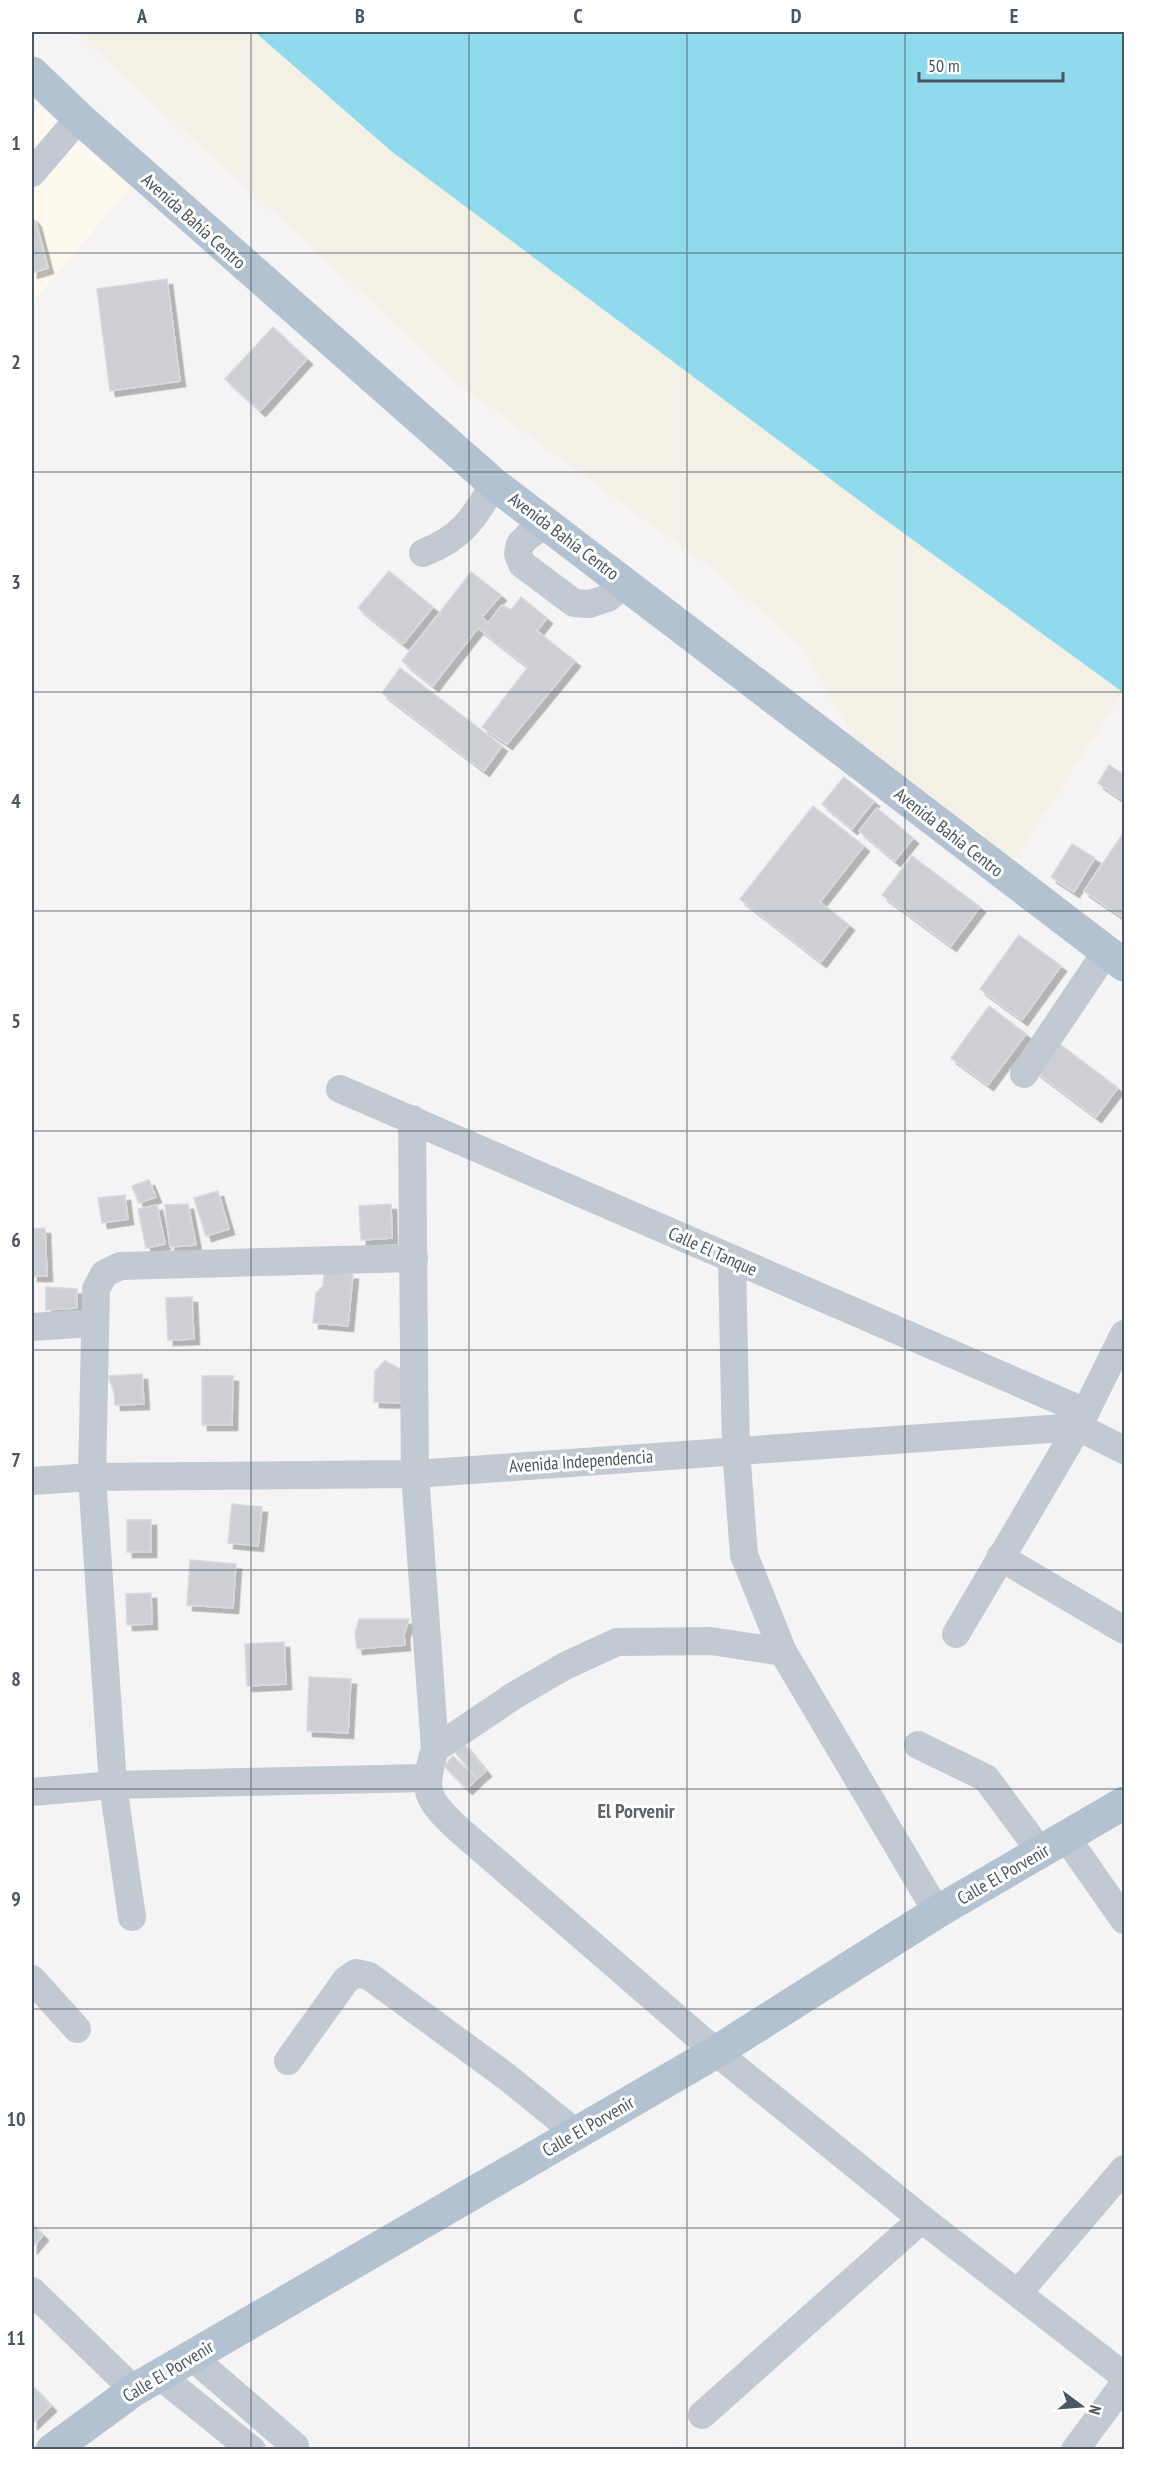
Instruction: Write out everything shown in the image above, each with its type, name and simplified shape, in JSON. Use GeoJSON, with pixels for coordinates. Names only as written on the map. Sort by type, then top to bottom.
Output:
{"type":"FeatureCollection","features":[{"type":"Feature","properties":{"kind":"main road","name":"Avenida Bahía Centro"},"geometry":{"type":"LineString","coordinates":[[32,72],[79,118],[494,484],[1117,955]]}},
{"type":"Feature","properties":{"kind":"main road","name":"Calle El Porvenir"},"geometry":{"type":"LineString","coordinates":[[52,2450],[146,2382],[716,2052],[937,1912],[1125,1803]]}},
{"type":"Feature","properties":{"kind":"street"},"geometry":{"type":"LineString","coordinates":[[32,173],[79,118]]}},
{"type":"Feature","properties":{"kind":"street"},"geometry":{"type":"LineString","coordinates":[[423,553],[447,544],[463,530],[494,484]]}},
{"type":"Feature","properties":{"kind":"street"},"geometry":{"type":"LineString","coordinates":[[546,524],[520,544],[518,554],[522,564],[574,603],[589,604],[608,598],[625,583]]}},
{"type":"Feature","properties":{"kind":"street"},"geometry":{"type":"LineString","coordinates":[[1024,1074],[1117,955]]}},
{"type":"Feature","properties":{"kind":"street","name":"Calle El Tanque"},"geometry":{"type":"LineString","coordinates":[[340,1089],[732,1259],[1082,1420]]}},
{"type":"Feature","properties":{"kind":"street"},"geometry":{"type":"LineString","coordinates":[[412,1119],[415,1474],[435,1749],[426,1778],[432,1804],[716,2052],[922,2219],[1125,2376]]}},
{"type":"Feature","properties":{"kind":"street"},"geometry":{"type":"LineString","coordinates":[[132,1917],[113,1785],[92,1477],[93,1323],[96,1289],[104,1274],[120,1266],[414,1258]]}},
{"type":"Feature","properties":{"kind":"street"},"geometry":{"type":"LineString","coordinates":[[732,1259],[736,1450],[744,1555],[783,1652],[937,1912]]}},
{"type":"Feature","properties":{"kind":"street"},"geometry":{"type":"LineString","coordinates":[[32,1327],[93,1323]]}},
{"type":"Feature","properties":{"kind":"street"},"geometry":{"type":"LineString","coordinates":[[956,1634],[999,1557],[1082,1420],[1125,1334]]}},
{"type":"Feature","properties":{"kind":"street","name":"Avenida Independencia"},"geometry":{"type":"LineString","coordinates":[[32,1481],[92,1477],[415,1474],[736,1450],[1082,1420],[1125,1450]]}},
{"type":"Feature","properties":{"kind":"street"},"geometry":{"type":"LineString","coordinates":[[999,1557],[1125,1630]]}},
{"type":"Feature","properties":{"kind":"street"},"geometry":{"type":"LineString","coordinates":[[435,1749],[545,1678],[617,1642],[711,1641],[783,1652]]}},
{"type":"Feature","properties":{"kind":"street"},"geometry":{"type":"LineString","coordinates":[[918,1745],[986,1778],[1125,1920]]}},
{"type":"Feature","properties":{"kind":"street"},"geometry":{"type":"LineString","coordinates":[[37,1785],[426,1778]]}},
{"type":"Feature","properties":{"kind":"street"},"geometry":{"type":"LineString","coordinates":[[288,2061],[346,1980],[356,1974],[369,1976],[507,2077],[576,2133]]}},
{"type":"Feature","properties":{"kind":"street"},"geometry":{"type":"LineString","coordinates":[[32,1979],[77,2029]]}},
{"type":"Feature","properties":{"kind":"street"},"geometry":{"type":"LineString","coordinates":[[1018,2292],[1125,2169]]}},
{"type":"Feature","properties":{"kind":"street"},"geometry":{"type":"LineString","coordinates":[[702,2415],[922,2219]]}},
{"type":"Feature","properties":{"kind":"street"},"geometry":{"type":"LineString","coordinates":[[32,2291],[146,2382],[252,2450]]}},
{"type":"Feature","properties":{"kind":"street"},"geometry":{"type":"LineString","coordinates":[[191,2356],[295,2446]]}},
{"type":"Feature","properties":{"kind":"street"},"geometry":{"type":"LineString","coordinates":[[1075,2450],[1125,2384]]}},
{"type":"Feature","properties":{"kind":"shaded area"},"geometry":{"type":"Polygon","coordinates":[[[40,106],[131,187],[32,303],[32,117],[40,106]]]}},
{"type":"Feature","properties":{"kind":"sand"},"geometry":{"type":"Polygon","coordinates":[[[75,32],[272,32],[1123,692],[1015,859],[852,736],[804,649],[722,576],[460,385],[370,300],[75,32]]]}},
{"type":"Feature","properties":{"kind":"water"},"geometry":{"type":"Polygon","coordinates":[[[255,32],[1124,32],[1124,693],[880,516],[391,151],[255,32]]]}},
{"type":"Feature","properties":{"kind":"building"},"geometry":{"type":"Polygon","coordinates":[[[32,217],[36,222],[48,268],[32,273],[32,217]]]}},
{"type":"Feature","properties":{"kind":"building"},"geometry":{"type":"Polygon","coordinates":[[[167,279],[180,381],[110,391],[97,289],[167,279]]]}},
{"type":"Feature","properties":{"kind":"building"},"geometry":{"type":"Polygon","coordinates":[[[273,327],[307,359],[260,411],[225,379],[273,327]]]}},
{"type":"Feature","properties":{"kind":"building"},"geometry":{"type":"Polygon","coordinates":[[[389,571],[433,607],[403,644],[358,608],[389,571]]]}},
{"type":"Feature","properties":{"kind":"building"},"geometry":{"type":"Polygon","coordinates":[[[471,572],[501,595],[482,617],[488,623],[502,605],[511,610],[521,597],[547,618],[537,631],[575,661],[507,744],[482,727],[528,667],[478,628],[433,686],[402,661],[471,572]]]}},
{"type":"Feature","properties":{"kind":"building"},"geometry":{"type":"Polygon","coordinates":[[[400,668],[502,746],[484,771],[382,693],[400,668]]]}},
{"type":"Feature","properties":{"kind":"building"},"geometry":{"type":"Polygon","coordinates":[[[1109,765],[1124,775],[1124,801],[1098,783],[1109,765]]]}},
{"type":"Feature","properties":{"kind":"building"},"geometry":{"type":"Polygon","coordinates":[[[844,777],[874,801],[852,829],[822,804],[844,777]]]}},
{"type":"Feature","properties":{"kind":"building"},"geometry":{"type":"Polygon","coordinates":[[[813,806],[864,846],[820,902],[849,925],[821,962],[740,899],[813,806]]]}},
{"type":"Feature","properties":{"kind":"building"},"geometry":{"type":"Polygon","coordinates":[[[877,808],[913,838],[895,861],[859,831],[877,808]]]}},
{"type":"Feature","properties":{"kind":"building"},"geometry":{"type":"Polygon","coordinates":[[[1124,832],[1124,914],[1122,917],[1084,891],[1124,832]]]}},
{"type":"Feature","properties":{"kind":"building"},"geometry":{"type":"Polygon","coordinates":[[[1072,844],[1095,858],[1074,892],[1051,877],[1072,844]]]}},
{"type":"Feature","properties":{"kind":"building"},"geometry":{"type":"Polygon","coordinates":[[[912,856],[980,907],[951,946],[882,895],[912,856]]]}},
{"type":"Feature","properties":{"kind":"building"},"geometry":{"type":"Polygon","coordinates":[[[1019,935],[1061,966],[1022,1020],[980,989],[1019,935]]]}},
{"type":"Feature","properties":{"kind":"building"},"geometry":{"type":"Polygon","coordinates":[[[989,1006],[1026,1034],[988,1085],[951,1058],[989,1006]]]}},
{"type":"Feature","properties":{"kind":"building"},"geometry":{"type":"Polygon","coordinates":[[[1057,1042],[1118,1088],[1096,1117],[1035,1071],[1057,1042]]]}},
{"type":"Feature","properties":{"kind":"building"},"geometry":{"type":"Polygon","coordinates":[[[149,1180],[156,1197],[139,1203],[132,1186],[149,1180]]]}},
{"type":"Feature","properties":{"kind":"building"},"geometry":{"type":"Polygon","coordinates":[[[218,1191],[229,1229],[206,1236],[194,1198],[218,1191]]]}},
{"type":"Feature","properties":{"kind":"building"},"geometry":{"type":"Polygon","coordinates":[[[125,1195],[128,1219],[102,1223],[98,1198],[125,1195]]]}},
{"type":"Feature","properties":{"kind":"building"},"geometry":{"type":"Polygon","coordinates":[[[188,1204],[196,1245],[170,1247],[165,1205],[188,1204]]]}},
{"type":"Feature","properties":{"kind":"building"},"geometry":{"type":"Polygon","coordinates":[[[391,1204],[392,1238],[361,1240],[359,1206],[391,1204]]]}},
{"type":"Feature","properties":{"kind":"building"},"geometry":{"type":"Polygon","coordinates":[[[157,1205],[165,1244],[146,1248],[138,1209],[157,1205]]]}},
{"type":"Feature","properties":{"kind":"building"},"geometry":{"type":"Polygon","coordinates":[[[45,1228],[47,1276],[32,1276],[32,1229],[45,1228]]]}},
{"type":"Feature","properties":{"kind":"building"},"geometry":{"type":"Polygon","coordinates":[[[324,1271],[353,1274],[348,1326],[313,1323],[316,1293],[323,1286],[324,1271]]]}},
{"type":"Feature","properties":{"kind":"building"},"geometry":{"type":"Polygon","coordinates":[[[46,1287],[77,1289],[77,1308],[46,1310],[46,1287]]]}},
{"type":"Feature","properties":{"kind":"building"},"geometry":{"type":"Polygon","coordinates":[[[192,1297],[194,1339],[168,1340],[166,1298],[192,1297]]]}},
{"type":"Feature","properties":{"kind":"building"},"geometry":{"type":"Polygon","coordinates":[[[385,1361],[404,1371],[404,1403],[374,1402],[375,1371],[385,1361]]]}},
{"type":"Feature","properties":{"kind":"building"},"geometry":{"type":"Polygon","coordinates":[[[142,1374],[144,1404],[115,1405],[114,1392],[108,1376],[142,1374]]]}},
{"type":"Feature","properties":{"kind":"building"},"geometry":{"type":"Polygon","coordinates":[[[202,1376],[233,1376],[232,1425],[202,1425],[202,1376]]]}},
{"type":"Feature","properties":{"kind":"building"},"geometry":{"type":"Polygon","coordinates":[[[232,1504],[262,1507],[258,1546],[228,1543],[232,1504]]]}},
{"type":"Feature","properties":{"kind":"building"},"geometry":{"type":"Polygon","coordinates":[[[127,1520],[151,1520],[151,1552],[127,1552],[127,1520]]]}},
{"type":"Feature","properties":{"kind":"building"},"geometry":{"type":"Polygon","coordinates":[[[190,1560],[236,1564],[233,1608],[187,1605],[190,1560]]]}},
{"type":"Feature","properties":{"kind":"building"},"geometry":{"type":"Polygon","coordinates":[[[151,1593],[152,1624],[127,1625],[126,1594],[151,1593]]]}},
{"type":"Feature","properties":{"kind":"building"},"geometry":{"type":"Polygon","coordinates":[[[359,1619],[409,1619],[404,1634],[405,1645],[357,1649],[355,1634],[359,1619]]]}},
{"type":"Feature","properties":{"kind":"building"},"geometry":{"type":"Polygon","coordinates":[[[284,1642],[286,1684],[247,1686],[245,1644],[284,1642]]]}},
{"type":"Feature","properties":{"kind":"building"},"geometry":{"type":"Polygon","coordinates":[[[309,1677],[351,1679],[348,1733],[307,1731],[309,1677]]]}},
{"type":"Feature","properties":{"kind":"building"},"geometry":{"type":"Polygon","coordinates":[[[464,1744],[486,1771],[477,1779],[455,1752],[464,1744]]]}},
{"type":"Feature","properties":{"kind":"building"},"geometry":{"type":"Polygon","coordinates":[[[453,1756],[477,1779],[467,1789],[444,1766],[453,1756]]]}},
{"type":"Feature","properties":{"kind":"building"},"geometry":{"type":"Polygon","coordinates":[[[32,2224],[43,2235],[32,2248],[32,2224]]]}},
{"type":"Feature","properties":{"kind":"building"},"geometry":{"type":"Polygon","coordinates":[[[33,2386],[51,2406],[32,2424],[32,2388],[33,2386]]]}},
{"type":"Feature","properties":{"kind":"district","name":"El Porvenir"},"geometry":{"type":"Point","coordinates":[636,1811]}}]}
